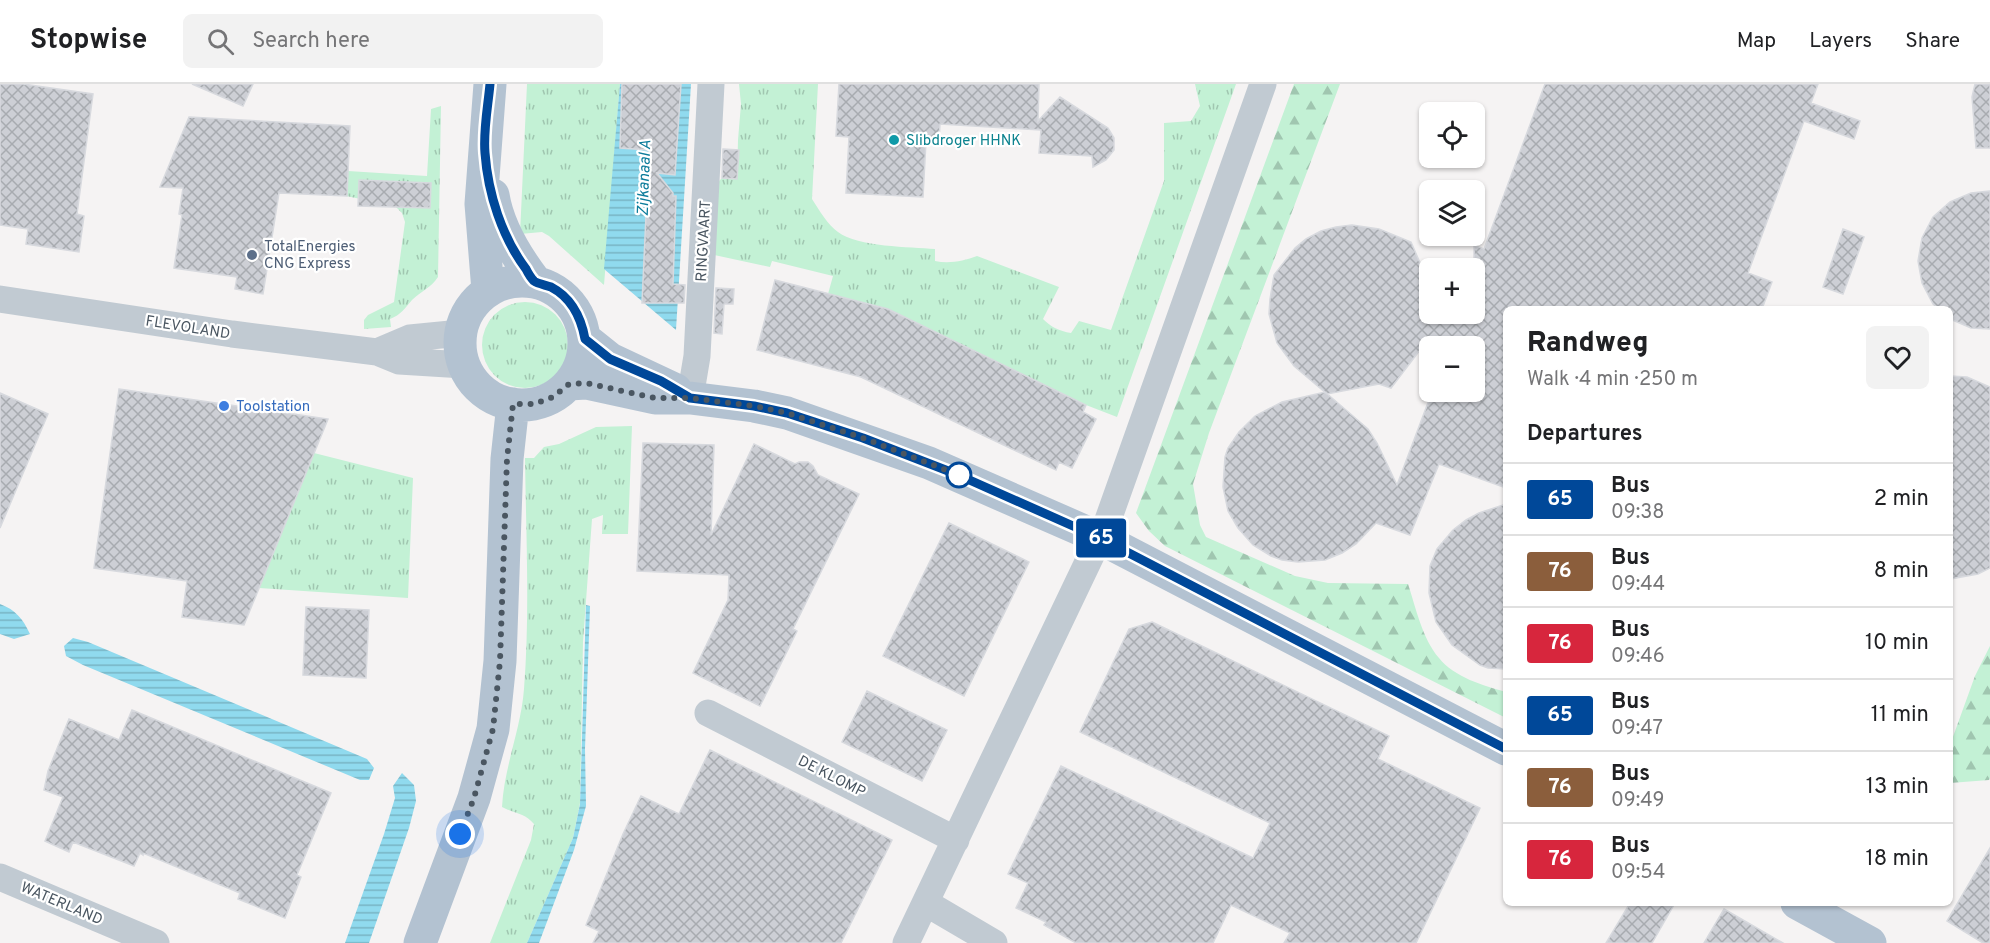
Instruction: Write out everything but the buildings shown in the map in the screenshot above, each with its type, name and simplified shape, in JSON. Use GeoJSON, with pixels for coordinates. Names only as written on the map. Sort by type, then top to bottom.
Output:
{"type":"FeatureCollection","features":[{"type":"Feature","properties":{"kind":"main road"},"geometry":{"type":"LineString","coordinates":[[488,291],[481,204],[490,84]]}},
{"type":"Feature","properties":{"kind":"main road"},"geometry":{"type":"LineString","coordinates":[[485,152],[494,200],[504,230],[519,260],[534,281]]}},
{"type":"Feature","properties":{"kind":"main road"},"geometry":{"type":"LineString","coordinates":[[534,281],[564,296],[578,315],[585,339],[581,363],[569,384],[553,397],[534,404],[513,404],[497,400],[472,380],[464,365],[460,350],[460,333],[470,309],[488,291],[502,284],[534,281]]}},
{"type":"Feature","properties":{"kind":"main road"},"geometry":{"type":"LineString","coordinates":[[585,339],[610,359],[661,381],[690,398]]}},
{"type":"Feature","properties":{"kind":"main road"},"geometry":{"type":"LineString","coordinates":[[569,384],[586,383],[655,398],[690,398],[754,406],[787,413],[863,438],[956,474],[1100,538],[1503,747]]}},
{"type":"Feature","properties":{"kind":"main road"},"geometry":{"type":"LineString","coordinates":[[420,943],[474,798],[493,729],[500,661],[507,459],[513,404]]}},
{"type":"Feature","properties":{"kind":"main road"},"geometry":{"type":"LineString","coordinates":[[1802,906],[1870,943]]}},
{"type":"Feature","properties":{"kind":"street","name":"RINGVAART"},"geometry":{"type":"LineString","coordinates":[[690,398],[697,356],[711,84]]}},
{"type":"Feature","properties":{"kind":"street"},"geometry":{"type":"LineString","coordinates":[[906,943],[1100,538],[1263,84]]}},
{"type":"Feature","properties":{"kind":"street","name":"FLEVOLAND"},"geometry":{"type":"LineString","coordinates":[[0,299],[232,334],[377,352],[399,361],[464,365]]}},
{"type":"Feature","properties":{"kind":"street"},"geometry":{"type":"LineString","coordinates":[[377,352],[410,338],[460,333]]}},
{"type":"Feature","properties":{"kind":"street","name":"DE KLOMP"},"geometry":{"type":"LineString","coordinates":[[708,713],[956,840]]}},
{"type":"Feature","properties":{"kind":"street","name":"WATERLAND"},"geometry":{"type":"LineString","coordinates":[[0,878],[156,943]]}},
{"type":"Feature","properties":{"kind":"street"},"geometry":{"type":"LineString","coordinates":[[926,903],[994,943]]}},
{"type":"Feature","properties":{"kind":"green space"},"geometry":{"type":"Polygon","coordinates":[[[527,84],[620,84],[604,285],[549,236],[542,232],[520,234],[527,84]]]}},
{"type":"Feature","properties":{"kind":"green space"},"geometry":{"type":"Polygon","coordinates":[[[739,84],[818,84],[812,199],[827,221],[838,232],[858,241],[935,249],[935,261],[956,262],[977,256],[1059,287],[1043,319],[1056,328],[1071,333],[1079,321],[1111,330],[1164,181],[1164,123],[1191,121],[1200,106],[1195,84],[1236,84],[1117,417],[1086,405],[887,309],[828,294],[833,276],[772,261],[770,267],[705,253],[715,185],[722,178],[737,179],[741,104],[739,84]]]}},
{"type":"Feature","properties":{"kind":"green space"},"geometry":{"type":"Polygon","coordinates":[[[1294,84],[1340,84],[1209,433],[1193,484],[1200,525],[1206,537],[1295,576],[1328,583],[1408,584],[1420,622],[1433,650],[1445,665],[1461,676],[1503,691],[1503,716],[1165,546],[1149,531],[1136,513],[1294,84]]]}},
{"type":"Feature","properties":{"kind":"green space"},"geometry":{"type":"Polygon","coordinates":[[[441,106],[438,277],[400,313],[390,319],[391,327],[364,329],[364,320],[368,315],[394,302],[405,222],[402,213],[395,206],[346,196],[348,171],[427,176],[431,109],[441,106]]]}},
{"type":"Feature","properties":{"kind":"green space"},"geometry":{"type":"Polygon","coordinates":[[[525,302],[541,306],[555,315],[564,329],[568,345],[564,361],[555,375],[541,384],[525,388],[509,384],[495,375],[486,361],[482,345],[486,329],[495,315],[509,306],[525,302]]]}},
{"type":"Feature","properties":{"kind":"green space"},"geometry":{"type":"Polygon","coordinates":[[[632,426],[628,534],[602,534],[603,515],[592,519],[583,642],[580,803],[573,838],[527,943],[490,943],[531,840],[534,824],[524,816],[502,807],[506,777],[520,719],[526,660],[525,458],[534,458],[544,447],[559,444],[596,427],[632,426]]]}},
{"type":"Feature","properties":{"kind":"green space"},"geometry":{"type":"Polygon","coordinates":[[[314,453],[413,478],[408,598],[259,588],[314,453]]]}},
{"type":"Feature","properties":{"kind":"green space"},"geometry":{"type":"Polygon","coordinates":[[[1990,646],[1990,778],[1989,780],[1953,783],[1953,737],[1975,676],[1990,646]]]}},
{"type":"Feature","properties":{"kind":"water","name":"Zijkanaal A"},"geometry":{"type":"Polygon","coordinates":[[[620,84],[691,84],[676,330],[604,269],[620,84]]]}},
{"type":"Feature","properties":{"kind":"water"},"geometry":{"type":"Polygon","coordinates":[[[0,604],[18,616],[30,634],[14,639],[0,634],[0,604]]]}},
{"type":"Feature","properties":{"kind":"water"},"geometry":{"type":"Polygon","coordinates":[[[586,605],[590,606],[585,749],[586,806],[574,850],[539,943],[527,943],[573,838],[580,804],[586,605]]]}},
{"type":"Feature","properties":{"kind":"water"},"geometry":{"type":"Polygon","coordinates":[[[73,638],[88,642],[367,759],[374,768],[369,780],[360,780],[83,665],[66,656],[64,646],[73,638]]]}},
{"type":"Feature","properties":{"kind":"water"},"geometry":{"type":"Polygon","coordinates":[[[402,773],[414,785],[416,801],[409,828],[369,943],[345,943],[384,834],[395,798],[393,786],[402,773]]]}},
{"type":"Feature","properties":{"kind":"bus line","name":"65"},"geometry":{"type":"LineString","coordinates":[[490,84],[485,152],[494,200],[504,230],[514,252],[534,281],[564,296],[582,323],[585,339],[610,359],[661,381],[690,398],[754,406],[787,413],[863,438],[956,474],[1100,538],[1503,747]]}},
{"type":"Feature","properties":{"kind":"place","name":"Slibdroger HHNK"},"geometry":{"type":"Point","coordinates":[894,140]}},
{"type":"Feature","properties":{"kind":"place","name":"TotalEnergies CNG Express"},"geometry":{"type":"Point","coordinates":[252,255]}},
{"type":"Feature","properties":{"kind":"place","name":"Toolstation"},"geometry":{"type":"Point","coordinates":[224,406]}},
{"type":"Feature","properties":{"kind":"route"},"geometry":{"type":"LineString","coordinates":[[460,834],[474,798],[493,729],[500,661],[507,459],[513,404],[534,404],[553,397],[569,384],[586,383],[655,398],[715,400],[754,406],[787,413],[863,438],[959,475]]}}]}
